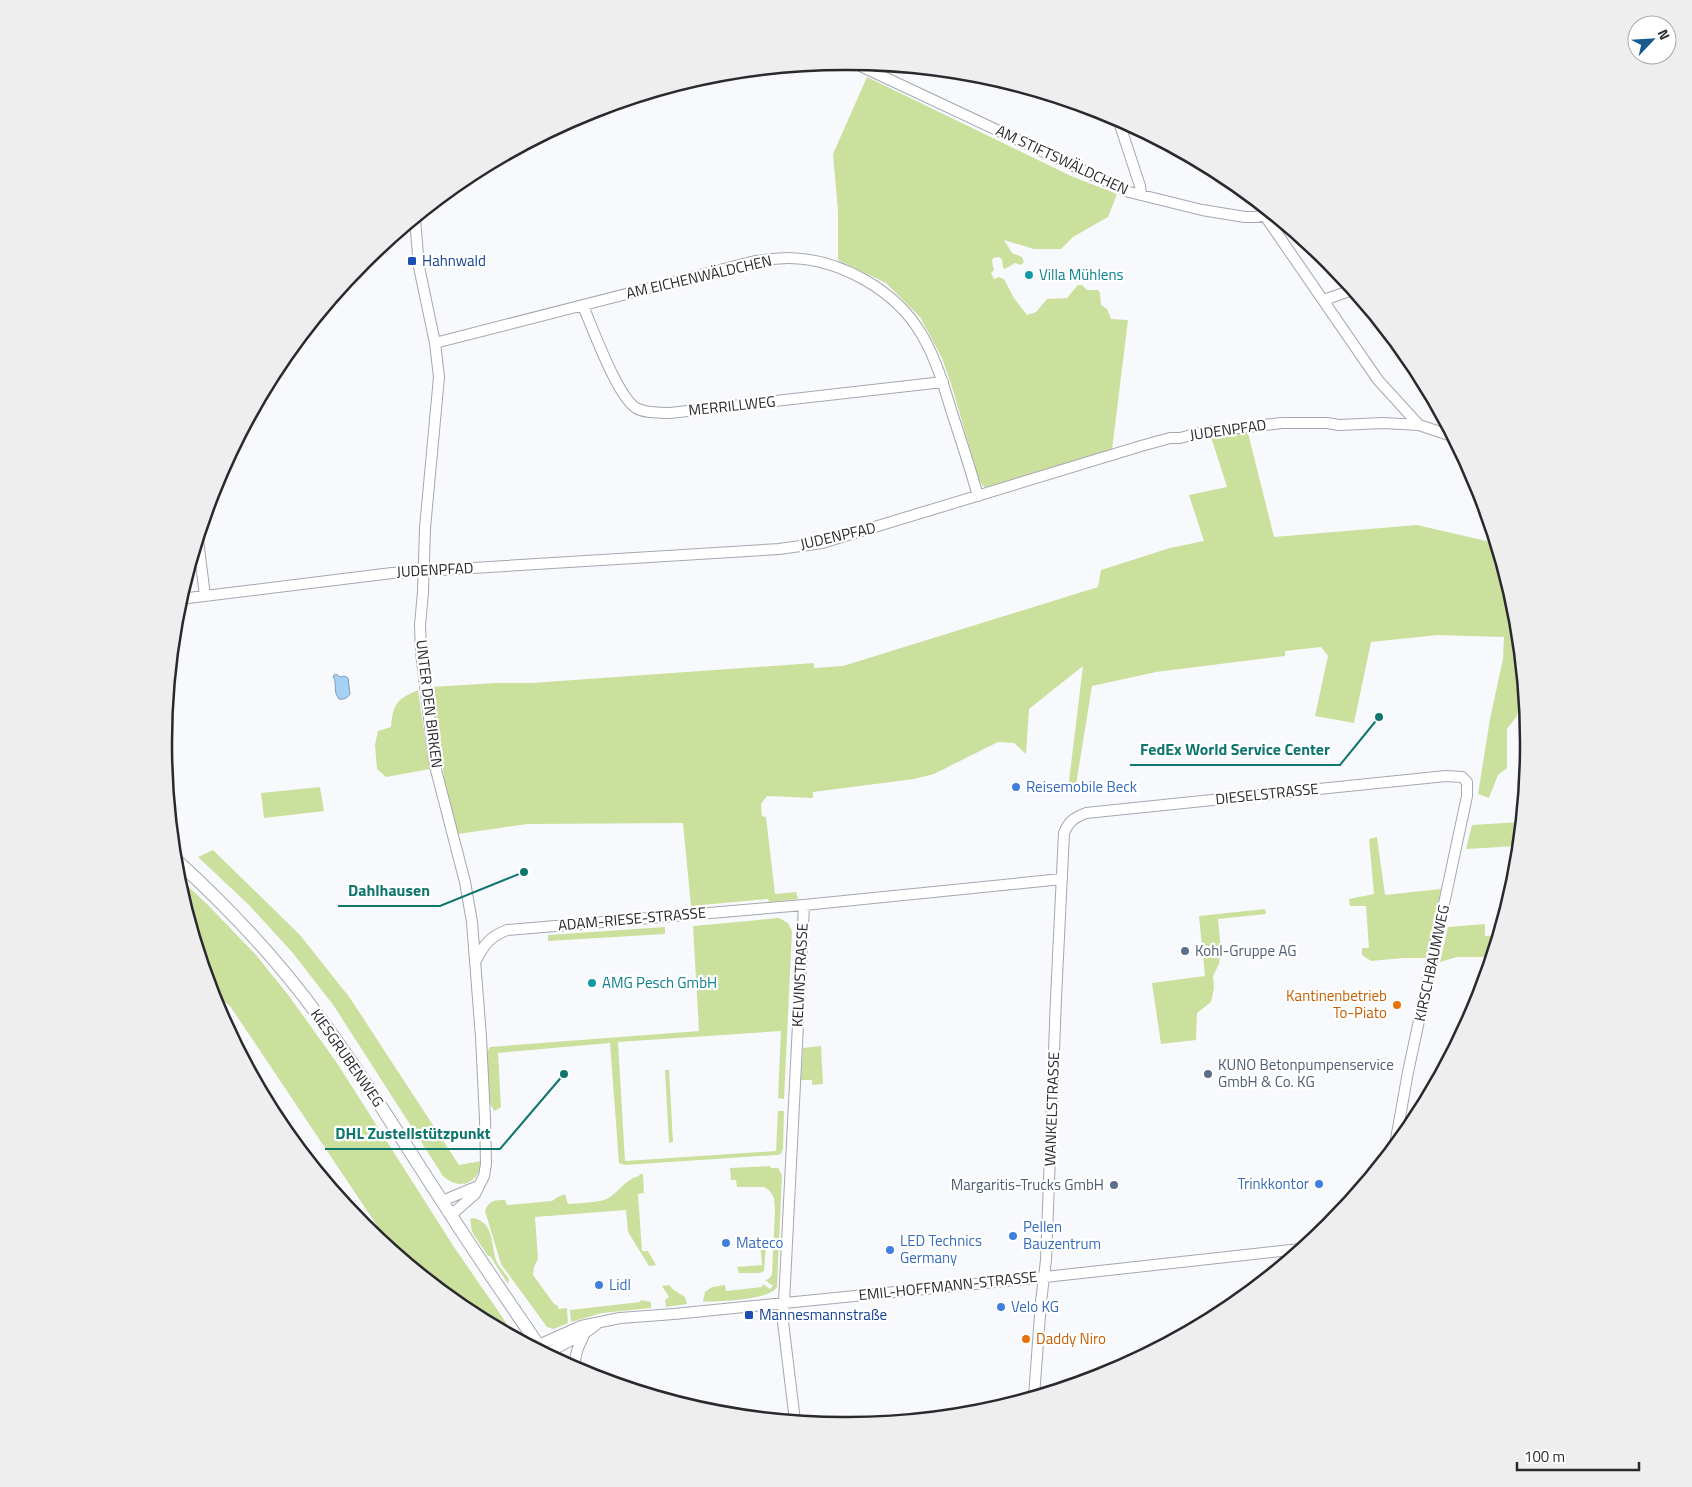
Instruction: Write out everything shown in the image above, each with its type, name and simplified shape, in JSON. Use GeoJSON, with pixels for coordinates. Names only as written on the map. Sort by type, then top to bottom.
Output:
{"type":"FeatureCollection","features":[{"type":"Feature","properties":{"kind":"main road","name":"KIESGRUBENWEG"},"geometry":{"type":"LineString","coordinates":[[184,867],[206,886],[263,947],[319,1017],[390,1120],[451,1216],[535,1341]]}},
{"type":"Feature","properties":{"kind":"street","name":"AM STIFTSWÄLDCHEN"},"geometry":{"type":"LineString","coordinates":[[870,71],[1129,192],[1202,210],[1245,216],[1264,215]]}},
{"type":"Feature","properties":{"kind":"street"},"geometry":{"type":"LineString","coordinates":[[1121,129],[1140,186],[1141,195]]}},
{"type":"Feature","properties":{"kind":"street","name":"AM STIFTSWÄLDCHEN"},"geometry":{"type":"LineString","coordinates":[[1274,223],[1378,380],[1419,425]]}},
{"type":"Feature","properties":{"kind":"street","name":"UNTER DEN BIRKEN"},"geometry":{"type":"LineString","coordinates":[[416,226],[419,267],[435,344],[439,377],[428,492],[420,625],[421,652],[435,766],[465,882],[472,922],[481,1036],[486,1164],[484,1176],[475,1194],[451,1216]]}},
{"type":"Feature","properties":{"kind":"street","name":"AM EICHENWÄLDCHEN"},"geometry":{"type":"LineString","coordinates":[[435,344],[755,261],[784,258],[826,264],[856,275],[868,282],[891,299],[910,317],[922,334],[943,382],[978,496]]}},
{"type":"Feature","properties":{"kind":"street"},"geometry":{"type":"LineString","coordinates":[[1324,300],[1346,292]]}},
{"type":"Feature","properties":{"kind":"street","name":"MERRILLWEG"},"geometry":{"type":"LineString","coordinates":[[583,306],[617,384],[626,398],[637,409],[652,412],[670,412],[943,382]]}},
{"type":"Feature","properties":{"kind":"street","name":"JUDENPFAD"},"geometry":{"type":"LineString","coordinates":[[188,598],[392,573],[779,549],[822,543],[1132,448],[1170,438],[1180,438],[1204,432],[1282,423],[1327,423],[1339,425],[1383,423],[1419,425],[1443,433]]}},
{"type":"Feature","properties":{"kind":"street"},"geometry":{"type":"LineString","coordinates":[[200,554],[205,596]]}},
{"type":"Feature","properties":{"kind":"street","name":"DIESELSTRASSE"},"geometry":{"type":"LineString","coordinates":[[1068,823],[1086,813],[1392,781],[1456,776],[1462,777],[1467,782]]}},
{"type":"Feature","properties":{"kind":"street","name":"KIRSCHBAUMWEG"},"geometry":{"type":"LineString","coordinates":[[1398,1129],[1410,1063],[1468,796],[1467,782]]}},
{"type":"Feature","properties":{"kind":"street","name":"WANKELSTRASSE"},"geometry":{"type":"LineString","coordinates":[[1034,1390],[1039,1321],[1045,1277],[1064,833],[1068,823]]}},
{"type":"Feature","properties":{"kind":"street","name":"KELVINSTRASSE"},"geometry":{"type":"LineString","coordinates":[[784,1303],[804,905],[1062,879]]}},
{"type":"Feature","properties":{"kind":"street","name":"ADAM-RIESE-STRASSE"},"geometry":{"type":"LineString","coordinates":[[475,962],[484,946],[494,935],[507,930],[804,905]]}},
{"type":"Feature","properties":{"kind":"street"},"geometry":{"type":"LineString","coordinates":[[442,1201],[478,1186]]}},
{"type":"Feature","properties":{"kind":"street","name":"EMIL-HOFFMANN-STRASSE"},"geometry":{"type":"LineString","coordinates":[[543,1345],[580,1326],[620,1318],[1045,1277],[1290,1250]]}},
{"type":"Feature","properties":{"kind":"street"},"geometry":{"type":"LineString","coordinates":[[784,1303],[783,1322],[794,1415]]}},
{"type":"Feature","properties":{"kind":"street","name":"EMIL-HOFFMANN-STRASSE"},"geometry":{"type":"LineString","coordinates":[[553,1350],[585,1333],[596,1324]]}},
{"type":"Feature","properties":{"kind":"street"},"geometry":{"type":"LineString","coordinates":[[575,1360],[585,1333]]}},
{"type":"Feature","properties":{"kind":"green space"},"geometry":{"type":"Polygon","coordinates":[[[867,77],[1071,176],[1117,194],[1108,217],[1073,237],[1061,249],[1034,249],[1004,240],[1012,253],[1022,257],[1024,262],[1021,265],[1015,263],[1005,269],[1003,268],[1002,259],[999,257],[993,258],[994,270],[991,273],[994,279],[999,277],[1004,279],[1014,298],[1027,315],[1036,312],[1047,299],[1067,298],[1078,285],[1082,285],[1087,290],[1098,290],[1101,305],[1107,309],[1111,319],[1128,320],[1112,450],[988,489],[982,485],[942,358],[920,317],[886,283],[838,260],[838,212],[833,154],[867,77]]]}},
{"type":"Feature","properties":{"kind":"green space"},"geometry":{"type":"Polygon","coordinates":[[[1248,433],[1274,537],[1417,525],[1488,541],[1507,612],[1514,656],[1518,709],[1517,716],[1507,729],[1507,768],[1498,775],[1489,798],[1478,794],[1490,719],[1503,659],[1504,637],[1438,635],[1371,642],[1354,723],[1315,716],[1328,656],[1321,647],[1285,651],[1285,656],[1156,672],[1092,686],[1075,791],[1068,789],[1083,666],[1029,709],[1026,754],[1014,743],[998,742],[934,774],[914,779],[813,792],[813,798],[767,796],[761,804],[762,816],[766,817],[775,894],[796,892],[798,899],[769,902],[768,899],[691,906],[683,823],[528,824],[458,834],[446,790],[431,687],[531,683],[814,663],[814,668],[843,666],[1098,587],[1101,570],[1170,548],[1204,541],[1189,495],[1227,487],[1211,437],[1248,433]]]}},
{"type":"Feature","properties":{"kind":"green space"},"geometry":{"type":"Polygon","coordinates":[[[418,690],[430,769],[386,777],[377,769],[375,745],[378,731],[391,727],[397,703],[405,696],[418,690]]]}},
{"type":"Feature","properties":{"kind":"green space"},"geometry":{"type":"Polygon","coordinates":[[[320,787],[324,811],[264,818],[261,793],[320,787]]]}},
{"type":"Feature","properties":{"kind":"green space"},"geometry":{"type":"Polygon","coordinates":[[[1515,822],[1512,846],[1466,849],[1472,825],[1515,822]]]}},
{"type":"Feature","properties":{"kind":"green space"},"geometry":{"type":"Polygon","coordinates":[[[1377,837],[1385,895],[1441,889],[1426,958],[1371,961],[1362,955],[1362,948],[1369,948],[1366,906],[1350,906],[1349,899],[1374,894],[1369,839],[1377,837]]]}},
{"type":"Feature","properties":{"kind":"green space"},"geometry":{"type":"Polygon","coordinates":[[[213,850],[300,935],[350,998],[459,1165],[481,1161],[480,1169],[473,1180],[462,1184],[449,1181],[443,1176],[334,1006],[292,952],[248,904],[198,857],[213,850]]]}},
{"type":"Feature","properties":{"kind":"green space"},"geometry":{"type":"Polygon","coordinates":[[[188,886],[256,955],[289,996],[337,1063],[454,1247],[508,1326],[436,1278],[379,1228],[230,1006],[224,1002],[208,960],[188,886]]]}},
{"type":"Feature","properties":{"kind":"green space"},"geometry":{"type":"Polygon","coordinates":[[[1265,909],[1266,914],[1218,919],[1221,949],[1219,964],[1213,976],[1214,988],[1211,1002],[1197,1013],[1196,1040],[1161,1044],[1152,983],[1205,976],[1199,916],[1265,909]]]}},
{"type":"Feature","properties":{"kind":"green space"},"geometry":{"type":"Polygon","coordinates":[[[779,918],[788,923],[792,931],[784,1099],[778,1098],[781,1031],[618,1042],[625,1161],[776,1151],[778,1111],[784,1111],[783,1149],[781,1154],[625,1165],[619,1163],[610,1043],[498,1053],[501,1107],[495,1111],[492,1107],[486,1086],[485,1071],[485,1059],[490,1047],[699,1031],[693,926],[779,918]]]}},
{"type":"Feature","properties":{"kind":"green space"},"geometry":{"type":"Polygon","coordinates":[[[1485,924],[1485,936],[1492,935],[1485,957],[1457,957],[1440,962],[1448,927],[1485,924]]]}},
{"type":"Feature","properties":{"kind":"green space"},"geometry":{"type":"Polygon","coordinates":[[[665,927],[665,934],[548,941],[548,935],[665,927]]]}},
{"type":"Feature","properties":{"kind":"green space"},"geometry":{"type":"Polygon","coordinates":[[[821,1046],[823,1084],[812,1085],[812,1080],[801,1080],[803,1048],[821,1046]]]}},
{"type":"Feature","properties":{"kind":"green space"},"geometry":{"type":"Polygon","coordinates":[[[665,1070],[669,1070],[673,1142],[669,1143],[665,1070]]]}},
{"type":"Feature","properties":{"kind":"green space"},"geometry":{"type":"Polygon","coordinates":[[[770,1166],[771,1168],[778,1168],[782,1175],[777,1287],[772,1292],[754,1298],[703,1302],[705,1292],[712,1287],[725,1285],[726,1291],[762,1287],[763,1284],[770,1289],[773,1286],[765,1280],[769,1279],[772,1274],[774,1198],[770,1191],[764,1187],[737,1187],[736,1180],[731,1180],[730,1168],[770,1166]]]}},
{"type":"Feature","properties":{"kind":"green space"},"geometry":{"type":"Polygon","coordinates":[[[643,1174],[644,1193],[638,1194],[642,1251],[648,1251],[656,1265],[649,1266],[628,1232],[626,1210],[535,1217],[538,1259],[533,1275],[554,1304],[558,1306],[558,1309],[567,1308],[568,1323],[554,1329],[547,1327],[501,1264],[485,1211],[487,1207],[495,1201],[505,1200],[507,1205],[552,1201],[565,1194],[568,1204],[600,1201],[609,1198],[629,1180],[643,1174]]]}},
{"type":"Feature","properties":{"kind":"green space"},"geometry":{"type":"Polygon","coordinates":[[[470,1219],[480,1220],[488,1229],[496,1260],[509,1279],[508,1284],[472,1232],[470,1219]]]}},
{"type":"Feature","properties":{"kind":"green space"},"geometry":{"type":"Polygon","coordinates":[[[762,1238],[766,1245],[764,1271],[760,1273],[739,1273],[737,1267],[762,1265],[760,1243],[755,1243],[758,1239],[762,1238]]]}},
{"type":"Feature","properties":{"kind":"green space"},"geometry":{"type":"Polygon","coordinates":[[[669,1285],[685,1297],[687,1304],[666,1307],[665,1300],[669,1297],[662,1286],[669,1285]]]}},
{"type":"Feature","properties":{"kind":"green space"},"geometry":{"type":"Polygon","coordinates":[[[641,1300],[651,1302],[651,1308],[602,1313],[571,1322],[570,1310],[640,1302],[641,1300]]]}},
{"type":"Feature","properties":{"kind":"water"},"geometry":{"type":"Polygon","coordinates":[[[336,674],[340,677],[348,678],[350,694],[344,699],[339,699],[336,693],[333,676],[336,674]]]}},
{"type":"Feature","properties":{"kind":"place","name":"Hahnwald"},"geometry":{"type":"Point","coordinates":[412,261]}},
{"type":"Feature","properties":{"kind":"place","name":"Villa Mühlens"},"geometry":{"type":"Point","coordinates":[1029,275]}},
{"type":"Feature","properties":{"kind":"place","name":"FedEx World Service Center"},"geometry":{"type":"Point","coordinates":[1379,717]}},
{"type":"Feature","properties":{"kind":"place","name":"Reisemobile Beck"},"geometry":{"type":"Point","coordinates":[1016,787]}},
{"type":"Feature","properties":{"kind":"place","name":"Dahlhausen"},"geometry":{"type":"Point","coordinates":[524,872]}},
{"type":"Feature","properties":{"kind":"place","name":"Kohl-Gruppe AG"},"geometry":{"type":"Point","coordinates":[1185,951]}},
{"type":"Feature","properties":{"kind":"place","name":"AMG Pesch GmbH"},"geometry":{"type":"Point","coordinates":[592,983]}},
{"type":"Feature","properties":{"kind":"place","name":"Kantinenbetrieb To-Piato"},"geometry":{"type":"Point","coordinates":[1397,1005]}},
{"type":"Feature","properties":{"kind":"place","name":"DHL Zustellstützpunkt"},"geometry":{"type":"Point","coordinates":[564,1074]}},
{"type":"Feature","properties":{"kind":"place","name":"KUNO Betonpumpenservice GmbH & Co. KG"},"geometry":{"type":"Point","coordinates":[1208,1074]}},
{"type":"Feature","properties":{"kind":"place","name":"Trinkkontor"},"geometry":{"type":"Point","coordinates":[1319,1184]}},
{"type":"Feature","properties":{"kind":"place","name":"Margaritis-Trucks GmbH"},"geometry":{"type":"Point","coordinates":[1114,1185]}},
{"type":"Feature","properties":{"kind":"place","name":"Pellen Bauzentrum"},"geometry":{"type":"Point","coordinates":[1013,1236]}},
{"type":"Feature","properties":{"kind":"place","name":"Mateco"},"geometry":{"type":"Point","coordinates":[726,1243]}},
{"type":"Feature","properties":{"kind":"place","name":"LED Technics Germany"},"geometry":{"type":"Point","coordinates":[890,1250]}},
{"type":"Feature","properties":{"kind":"place","name":"Lidl"},"geometry":{"type":"Point","coordinates":[599,1285]}},
{"type":"Feature","properties":{"kind":"place","name":"Velo KG"},"geometry":{"type":"Point","coordinates":[1001,1307]}},
{"type":"Feature","properties":{"kind":"place","name":"Mannesmannstraße"},"geometry":{"type":"Point","coordinates":[749,1315]}},
{"type":"Feature","properties":{"kind":"place","name":"Daddy Niro"},"geometry":{"type":"Point","coordinates":[1026,1339]}}]}
